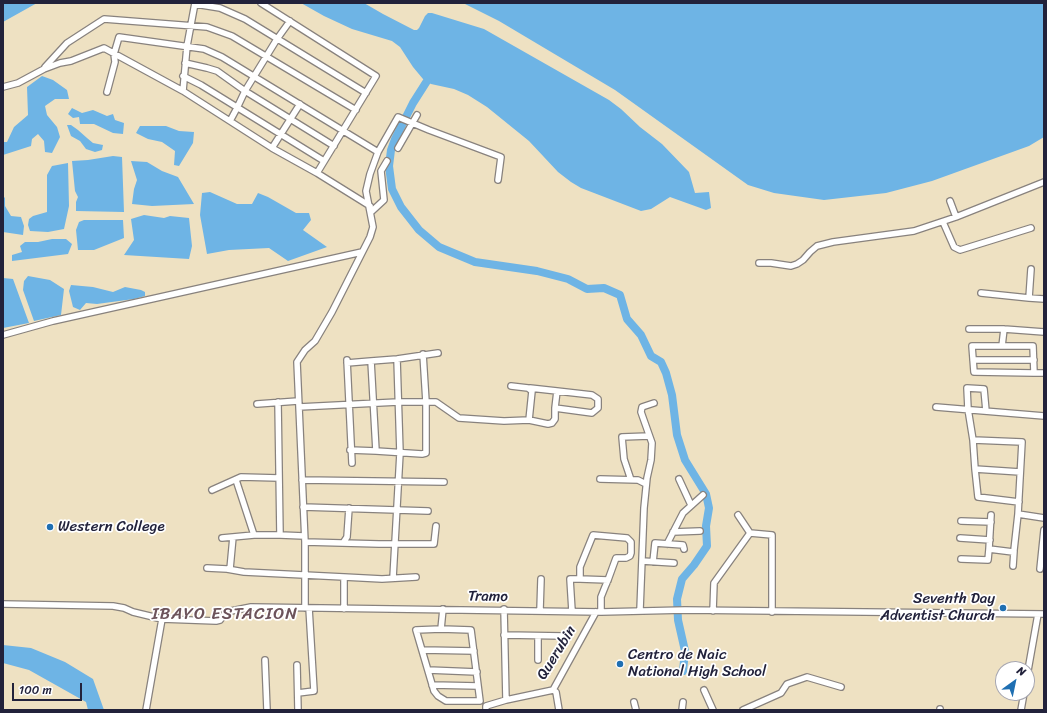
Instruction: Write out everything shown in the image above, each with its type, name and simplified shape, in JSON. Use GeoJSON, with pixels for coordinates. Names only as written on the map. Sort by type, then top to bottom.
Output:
{"type":"FeatureCollection","features":[{"type":"Feature","properties":{"kind":"street"},"geometry":{"type":"LineString","coordinates":[[183,91],[183,76],[187,46],[195,3],[220,8],[235,15],[366,93]]}},
{"type":"Feature","properties":{"kind":"street"},"geometry":{"type":"LineString","coordinates":[[262,3],[376,76],[317,174]]}},
{"type":"Feature","properties":{"kind":"street"},"geometry":{"type":"LineString","coordinates":[[44,69],[67,43],[104,19],[191,24],[207,27],[232,36],[356,110]]}},
{"type":"Feature","properties":{"kind":"street"},"geometry":{"type":"LineString","coordinates":[[230,122],[245,90],[265,56],[290,21]]}},
{"type":"Feature","properties":{"kind":"street"},"geometry":{"type":"LineString","coordinates":[[107,92],[115,62],[114,54],[119,37],[204,49],[214,52],[378,152]]}},
{"type":"Feature","properties":{"kind":"street"},"geometry":{"type":"LineString","coordinates":[[3,87],[18,84],[44,69],[60,63],[71,61],[104,48],[183,91],[230,122],[354,197],[370,209]]}},
{"type":"Feature","properties":{"kind":"street"},"geometry":{"type":"LineString","coordinates":[[185,63],[217,71],[290,120],[334,146]]}},
{"type":"Feature","properties":{"kind":"street"},"geometry":{"type":"LineString","coordinates":[[183,76],[202,85],[281,136],[324,161]]}},
{"type":"Feature","properties":{"kind":"street"},"geometry":{"type":"LineString","coordinates":[[272,148],[300,104]]}},
{"type":"Feature","properties":{"kind":"street"},"geometry":{"type":"LineString","coordinates":[[398,148],[411,123],[417,115]]}},
{"type":"Feature","properties":{"kind":"street"},"geometry":{"type":"LineString","coordinates":[[298,693],[314,691],[305,575],[305,539],[298,404],[298,362],[306,350],[315,341],[332,312],[370,237],[373,227],[366,191],[378,152],[398,117],[502,157],[498,180]]}},
{"type":"Feature","properties":{"kind":"street"},"geometry":{"type":"LineString","coordinates":[[370,209],[384,200],[381,170],[387,161]]}},
{"type":"Feature","properties":{"kind":"street"},"geometry":{"type":"LineString","coordinates":[[759,263],[791,266],[803,260],[818,246],[833,242],[914,231],[944,222],[1044,182]]}},
{"type":"Feature","properties":{"kind":"street"},"geometry":{"type":"LineString","coordinates":[[354,197],[366,191]]}},
{"type":"Feature","properties":{"kind":"street"},"geometry":{"type":"LineString","coordinates":[[950,201],[956,217]]}},
{"type":"Feature","properties":{"kind":"street"},"geometry":{"type":"LineString","coordinates":[[944,222],[954,247],[960,250],[1031,228]]}},
{"type":"Feature","properties":{"kind":"street"},"geometry":{"type":"LineString","coordinates":[[3,335],[53,321],[362,252]]}},
{"type":"Feature","properties":{"kind":"street"},"geometry":{"type":"LineString","coordinates":[[1030,298],[1031,269]]}},
{"type":"Feature","properties":{"kind":"street"},"geometry":{"type":"LineString","coordinates":[[981,293],[1044,299]]}},
{"type":"Feature","properties":{"kind":"street"},"geometry":{"type":"LineString","coordinates":[[969,329],[1004,329],[1044,332]]}},
{"type":"Feature","properties":{"kind":"street"},"geometry":{"type":"LineString","coordinates":[[1002,346],[1004,329]]}},
{"type":"Feature","properties":{"kind":"street"},"geometry":{"type":"LineString","coordinates":[[1034,374],[1033,346],[972,346],[974,372],[1034,374],[1044,374]]}},
{"type":"Feature","properties":{"kind":"street"},"geometry":{"type":"LineString","coordinates":[[352,463],[350,450],[347,361],[397,359],[438,352]]}},
{"type":"Feature","properties":{"kind":"street"},"geometry":{"type":"LineString","coordinates":[[350,450],[426,453],[426,402],[423,354]]}},
{"type":"Feature","properties":{"kind":"street"},"geometry":{"type":"LineString","coordinates":[[393,578],[400,453],[397,359]]}},
{"type":"Feature","properties":{"kind":"street"},"geometry":{"type":"LineString","coordinates":[[973,360],[1034,360]]}},
{"type":"Feature","properties":{"kind":"street"},"geometry":{"type":"LineString","coordinates":[[371,361],[376,450]]}},
{"type":"Feature","properties":{"kind":"street"},"geometry":{"type":"LineString","coordinates":[[511,386],[594,396],[598,399],[598,408],[592,413],[555,408]]}},
{"type":"Feature","properties":{"kind":"street"},"geometry":{"type":"LineString","coordinates":[[528,388],[533,393],[529,420]]}},
{"type":"Feature","properties":{"kind":"street"},"geometry":{"type":"LineString","coordinates":[[986,411],[984,389],[967,388],[978,497],[1019,502]]}},
{"type":"Feature","properties":{"kind":"street"},"geometry":{"type":"LineString","coordinates":[[257,404],[278,402],[349,405],[398,402],[436,402],[459,418],[529,420],[550,424],[554,421],[557,391]]}},
{"type":"Feature","properties":{"kind":"street"},"geometry":{"type":"LineString","coordinates":[[278,402],[280,535],[282,535]]}},
{"type":"Feature","properties":{"kind":"street"},"geometry":{"type":"LineString","coordinates":[[640,610],[646,484],[652,443],[641,412],[642,407],[654,403]]}},
{"type":"Feature","properties":{"kind":"street"},"geometry":{"type":"LineString","coordinates":[[936,407],[1044,416]]}},
{"type":"Feature","properties":{"kind":"street"},"geometry":{"type":"LineString","coordinates":[[631,480],[624,459],[622,437],[649,436]]}},
{"type":"Feature","properties":{"kind":"street"},"geometry":{"type":"LineString","coordinates":[[973,440],[1022,442],[1019,502],[1013,566]]}},
{"type":"Feature","properties":{"kind":"street"},"geometry":{"type":"LineString","coordinates":[[975,468],[1020,472]]}},
{"type":"Feature","properties":{"kind":"street"},"geometry":{"type":"LineString","coordinates":[[212,490],[240,477],[279,478]]}},
{"type":"Feature","properties":{"kind":"street"},"geometry":{"type":"LineString","coordinates":[[600,479],[638,480],[646,484]]}},
{"type":"Feature","properties":{"kind":"street"},"geometry":{"type":"LineString","coordinates":[[680,479],[691,506]]}},
{"type":"Feature","properties":{"kind":"street"},"geometry":{"type":"LineString","coordinates":[[236,480],[254,535]]}},
{"type":"Feature","properties":{"kind":"street"},"geometry":{"type":"LineString","coordinates":[[302,480],[444,482]]}},
{"type":"Feature","properties":{"kind":"street"},"geometry":{"type":"LineString","coordinates":[[667,544],[683,513],[703,495]]}},
{"type":"Feature","properties":{"kind":"street"},"geometry":{"type":"LineString","coordinates":[[303,507],[428,511]]}},
{"type":"Feature","properties":{"kind":"street"},"geometry":{"type":"LineString","coordinates":[[343,543],[347,537],[349,508]]}},
{"type":"Feature","properties":{"kind":"street"},"geometry":{"type":"LineString","coordinates":[[1018,514],[1044,518]]}},
{"type":"Feature","properties":{"kind":"street"},"geometry":{"type":"LineString","coordinates":[[738,515],[750,533]]}},
{"type":"Feature","properties":{"kind":"street"},"geometry":{"type":"LineString","coordinates":[[961,559],[988,560],[991,515]]}},
{"type":"Feature","properties":{"kind":"street"},"geometry":{"type":"LineString","coordinates":[[961,521],[991,522]]}},
{"type":"Feature","properties":{"kind":"street"},"geometry":{"type":"LineString","coordinates":[[222,538],[254,535],[282,535],[343,543],[434,544],[436,526]]}},
{"type":"Feature","properties":{"kind":"street"},"geometry":{"type":"LineString","coordinates":[[1040,569],[1044,530]]}},
{"type":"Feature","properties":{"kind":"street"},"geometry":{"type":"LineString","coordinates":[[673,532],[700,531]]}},
{"type":"Feature","properties":{"kind":"street"},"geometry":{"type":"LineString","coordinates":[[713,611],[714,583],[750,533]]}},
{"type":"Feature","properties":{"kind":"street"},"geometry":{"type":"LineString","coordinates":[[750,533],[772,535],[772,612]]}},
{"type":"Feature","properties":{"kind":"street"},"geometry":{"type":"LineString","coordinates":[[580,579],[580,567],[593,534],[629,539],[631,542],[631,555],[628,558],[616,558],[601,597],[598,612]]}},
{"type":"Feature","properties":{"kind":"street"},"geometry":{"type":"LineString","coordinates":[[230,569],[234,537]]}},
{"type":"Feature","properties":{"kind":"street"},"geometry":{"type":"LineString","coordinates":[[960,538],[990,540]]}},
{"type":"Feature","properties":{"kind":"street"},"geometry":{"type":"LineString","coordinates":[[653,562],[655,543],[683,545],[684,549]]}},
{"type":"Feature","properties":{"kind":"street"},"geometry":{"type":"LineString","coordinates":[[989,548],[1014,551]]}},
{"type":"Feature","properties":{"kind":"street"},"geometry":{"type":"LineString","coordinates":[[642,561],[674,563]]}},
{"type":"Feature","properties":{"kind":"street"},"geometry":{"type":"LineString","coordinates":[[208,568],[230,569],[244,572],[344,578],[382,579],[416,577]]}},
{"type":"Feature","properties":{"kind":"street"},"geometry":{"type":"LineString","coordinates":[[344,578],[344,609]]}},
{"type":"Feature","properties":{"kind":"street"},"geometry":{"type":"LineString","coordinates":[[540,610],[541,579]]}},
{"type":"Feature","properties":{"kind":"street"},"geometry":{"type":"LineString","coordinates":[[572,611],[570,579],[608,580]]}},
{"type":"Feature","properties":{"kind":"street","name":"Tramo"},"geometry":{"type":"LineString","coordinates":[[3,604],[113,606],[162,619],[216,621],[220,620],[226,612],[251,607],[344,609],[443,608],[598,612],[685,610],[1041,614]]}},
{"type":"Feature","properties":{"kind":"street"},"geometry":{"type":"LineString","coordinates":[[441,629],[443,608]]}},
{"type":"Feature","properties":{"kind":"street"},"geometry":{"type":"LineString","coordinates":[[504,609],[506,700]]}},
{"type":"Feature","properties":{"kind":"street","name":"Querubin"},"geometry":{"type":"LineString","coordinates":[[486,708],[506,700],[552,690],[598,612]]}},
{"type":"Feature","properties":{"kind":"street"},"geometry":{"type":"LineString","coordinates":[[1030,661],[1041,614]]}},
{"type":"Feature","properties":{"kind":"street"},"geometry":{"type":"LineString","coordinates":[[146,710],[162,619]]}},
{"type":"Feature","properties":{"kind":"street"},"geometry":{"type":"LineString","coordinates":[[480,700],[446,701],[438,696],[434,691],[416,630],[471,630],[480,700],[486,708]]}},
{"type":"Feature","properties":{"kind":"street"},"geometry":{"type":"LineString","coordinates":[[504,635],[564,636]]}},
{"type":"Feature","properties":{"kind":"street"},"geometry":{"type":"LineString","coordinates":[[538,636],[538,660]]}},
{"type":"Feature","properties":{"kind":"street"},"geometry":{"type":"LineString","coordinates":[[422,650],[474,651]]}},
{"type":"Feature","properties":{"kind":"street"},"geometry":{"type":"LineString","coordinates":[[265,660],[267,710]]}},
{"type":"Feature","properties":{"kind":"street"},"geometry":{"type":"LineString","coordinates":[[297,665],[298,710]]}},
{"type":"Feature","properties":{"kind":"street"},"geometry":{"type":"LineString","coordinates":[[428,670],[477,672]]}},
{"type":"Feature","properties":{"kind":"street"},"geometry":{"type":"LineString","coordinates":[[744,710],[781,693],[787,684],[808,677],[840,687]]}},
{"type":"Feature","properties":{"kind":"street"},"geometry":{"type":"LineString","coordinates":[[432,685],[478,686]]}},
{"type":"Feature","properties":{"kind":"street"},"geometry":{"type":"LineString","coordinates":[[552,690],[556,694],[559,710]]}},
{"type":"Feature","properties":{"kind":"street"},"geometry":{"type":"LineString","coordinates":[[704,690],[713,710]]}},
{"type":"Feature","properties":{"kind":"street"},"geometry":{"type":"LineString","coordinates":[[634,702],[636,710]]}},
{"type":"Feature","properties":{"kind":"street"},"geometry":{"type":"LineString","coordinates":[[682,710],[683,702]]}},
{"type":"Feature","properties":{"kind":"water"},"geometry":{"type":"Polygon","coordinates":[[[3,3],[37,3],[3,22],[3,3]]]}},
{"type":"Feature","properties":{"kind":"water"},"geometry":{"type":"Polygon","coordinates":[[[301,3],[364,3],[414,30],[419,28],[428,13],[484,29],[609,100],[621,109],[640,127],[662,144],[689,172],[695,193],[709,192],[711,208],[706,210],[670,197],[651,209],[641,211],[581,188],[558,172],[529,141],[487,107],[468,95],[454,89],[431,84],[423,79],[400,47],[392,41],[352,29],[301,3]]]}},
{"type":"Feature","properties":{"kind":"water"},"geometry":{"type":"Polygon","coordinates":[[[463,3],[1044,3],[1044,137],[1029,146],[932,181],[886,193],[824,200],[774,193],[748,185],[615,90],[499,21],[463,3]]]}},
{"type":"Feature","properties":{"kind":"water"},"geometry":{"type":"Polygon","coordinates":[[[42,76],[53,80],[67,90],[69,99],[55,99],[45,106],[47,115],[57,127],[60,137],[52,153],[45,152],[44,141],[38,134],[32,139],[31,146],[3,155],[3,142],[7,142],[14,127],[28,115],[27,87],[42,76]]]}},
{"type":"Feature","properties":{"kind":"water"},"geometry":{"type":"Polygon","coordinates":[[[72,108],[82,113],[93,110],[107,116],[113,114],[115,120],[124,123],[123,134],[113,133],[94,124],[80,124],[79,117],[73,118],[68,114],[72,108]]]}},
{"type":"Feature","properties":{"kind":"water"},"geometry":{"type":"Polygon","coordinates":[[[67,125],[71,125],[93,143],[103,145],[102,150],[95,152],[86,149],[80,141],[71,136],[67,125]]]}},
{"type":"Feature","properties":{"kind":"water"},"geometry":{"type":"Polygon","coordinates":[[[140,126],[166,126],[179,131],[194,132],[193,143],[179,166],[174,165],[175,151],[162,142],[148,139],[136,133],[140,126]]]}},
{"type":"Feature","properties":{"kind":"water"},"geometry":{"type":"Polygon","coordinates":[[[113,156],[122,157],[124,212],[76,211],[76,202],[78,197],[75,191],[72,161],[113,156]]]}},
{"type":"Feature","properties":{"kind":"water"},"geometry":{"type":"Polygon","coordinates":[[[131,161],[147,162],[162,171],[178,177],[194,204],[152,206],[132,204],[137,180],[131,161]]]}},
{"type":"Feature","properties":{"kind":"water"},"geometry":{"type":"Polygon","coordinates":[[[68,163],[69,206],[64,229],[48,232],[30,231],[28,225],[29,219],[33,216],[47,212],[47,175],[52,166],[68,163]]]}},
{"type":"Feature","properties":{"kind":"water"},"geometry":{"type":"Polygon","coordinates":[[[210,192],[237,204],[252,204],[258,193],[296,213],[309,213],[311,220],[303,230],[327,247],[288,261],[269,248],[229,250],[207,254],[200,215],[202,193],[210,192]]]}},
{"type":"Feature","properties":{"kind":"water"},"geometry":{"type":"Polygon","coordinates":[[[3,196],[5,198],[5,206],[11,216],[21,217],[24,226],[23,235],[3,232],[3,196]]]}},
{"type":"Feature","properties":{"kind":"water"},"geometry":{"type":"Polygon","coordinates":[[[144,215],[164,218],[170,216],[189,218],[192,246],[189,259],[124,255],[134,240],[131,219],[144,215]]]}},
{"type":"Feature","properties":{"kind":"water"},"geometry":{"type":"Polygon","coordinates":[[[84,220],[123,220],[124,238],[94,250],[78,250],[76,230],[79,222],[84,220]]]}},
{"type":"Feature","properties":{"kind":"water"},"geometry":{"type":"Polygon","coordinates":[[[52,239],[66,239],[72,244],[68,254],[12,261],[12,255],[22,252],[20,246],[25,242],[38,242],[52,239]]]}},
{"type":"Feature","properties":{"kind":"water"},"geometry":{"type":"Polygon","coordinates":[[[28,276],[50,280],[64,289],[61,315],[34,321],[23,290],[24,281],[28,276]]]}},
{"type":"Feature","properties":{"kind":"water"},"geometry":{"type":"Polygon","coordinates":[[[3,278],[13,279],[29,323],[3,328],[3,278]]]}},
{"type":"Feature","properties":{"kind":"water"},"geometry":{"type":"Polygon","coordinates":[[[71,285],[93,287],[113,292],[125,287],[141,290],[145,292],[145,296],[97,304],[86,303],[80,310],[73,307],[69,291],[71,285]]]}},
{"type":"Feature","properties":{"kind":"water"},"geometry":{"type":"Polygon","coordinates":[[[3,645],[31,648],[65,662],[93,679],[104,710],[88,710],[86,702],[29,670],[3,663],[3,645]]]}},
{"type":"Feature","properties":{"kind":"waterway"},"geometry":{"type":"LineString","coordinates":[[427,81],[413,103],[395,139],[391,150],[389,166],[392,189],[401,207],[419,230],[439,247],[475,262],[537,271],[568,279],[587,289],[604,288],[620,295],[627,319],[641,335],[651,356],[661,362],[666,373],[672,395],[677,435],[685,460],[706,494],[709,508],[706,526],[707,546],[682,579],[677,599],[678,620],[685,651],[683,671]]}},
{"type":"Feature","properties":{"kind":"place","name":"Western College"},"geometry":{"type":"Point","coordinates":[50,527]}},
{"type":"Feature","properties":{"kind":"place","name":"Seventh Day Adventist Church"},"geometry":{"type":"Point","coordinates":[1003,608]}},
{"type":"Feature","properties":{"kind":"place","name":"Centro de Naic National High School"},"geometry":{"type":"Point","coordinates":[620,664]}},
{"type":"Feature","properties":{"kind":"district","name":"IBAYO ESTACION"},"geometry":{"type":"Point","coordinates":[225,615]}}]}
